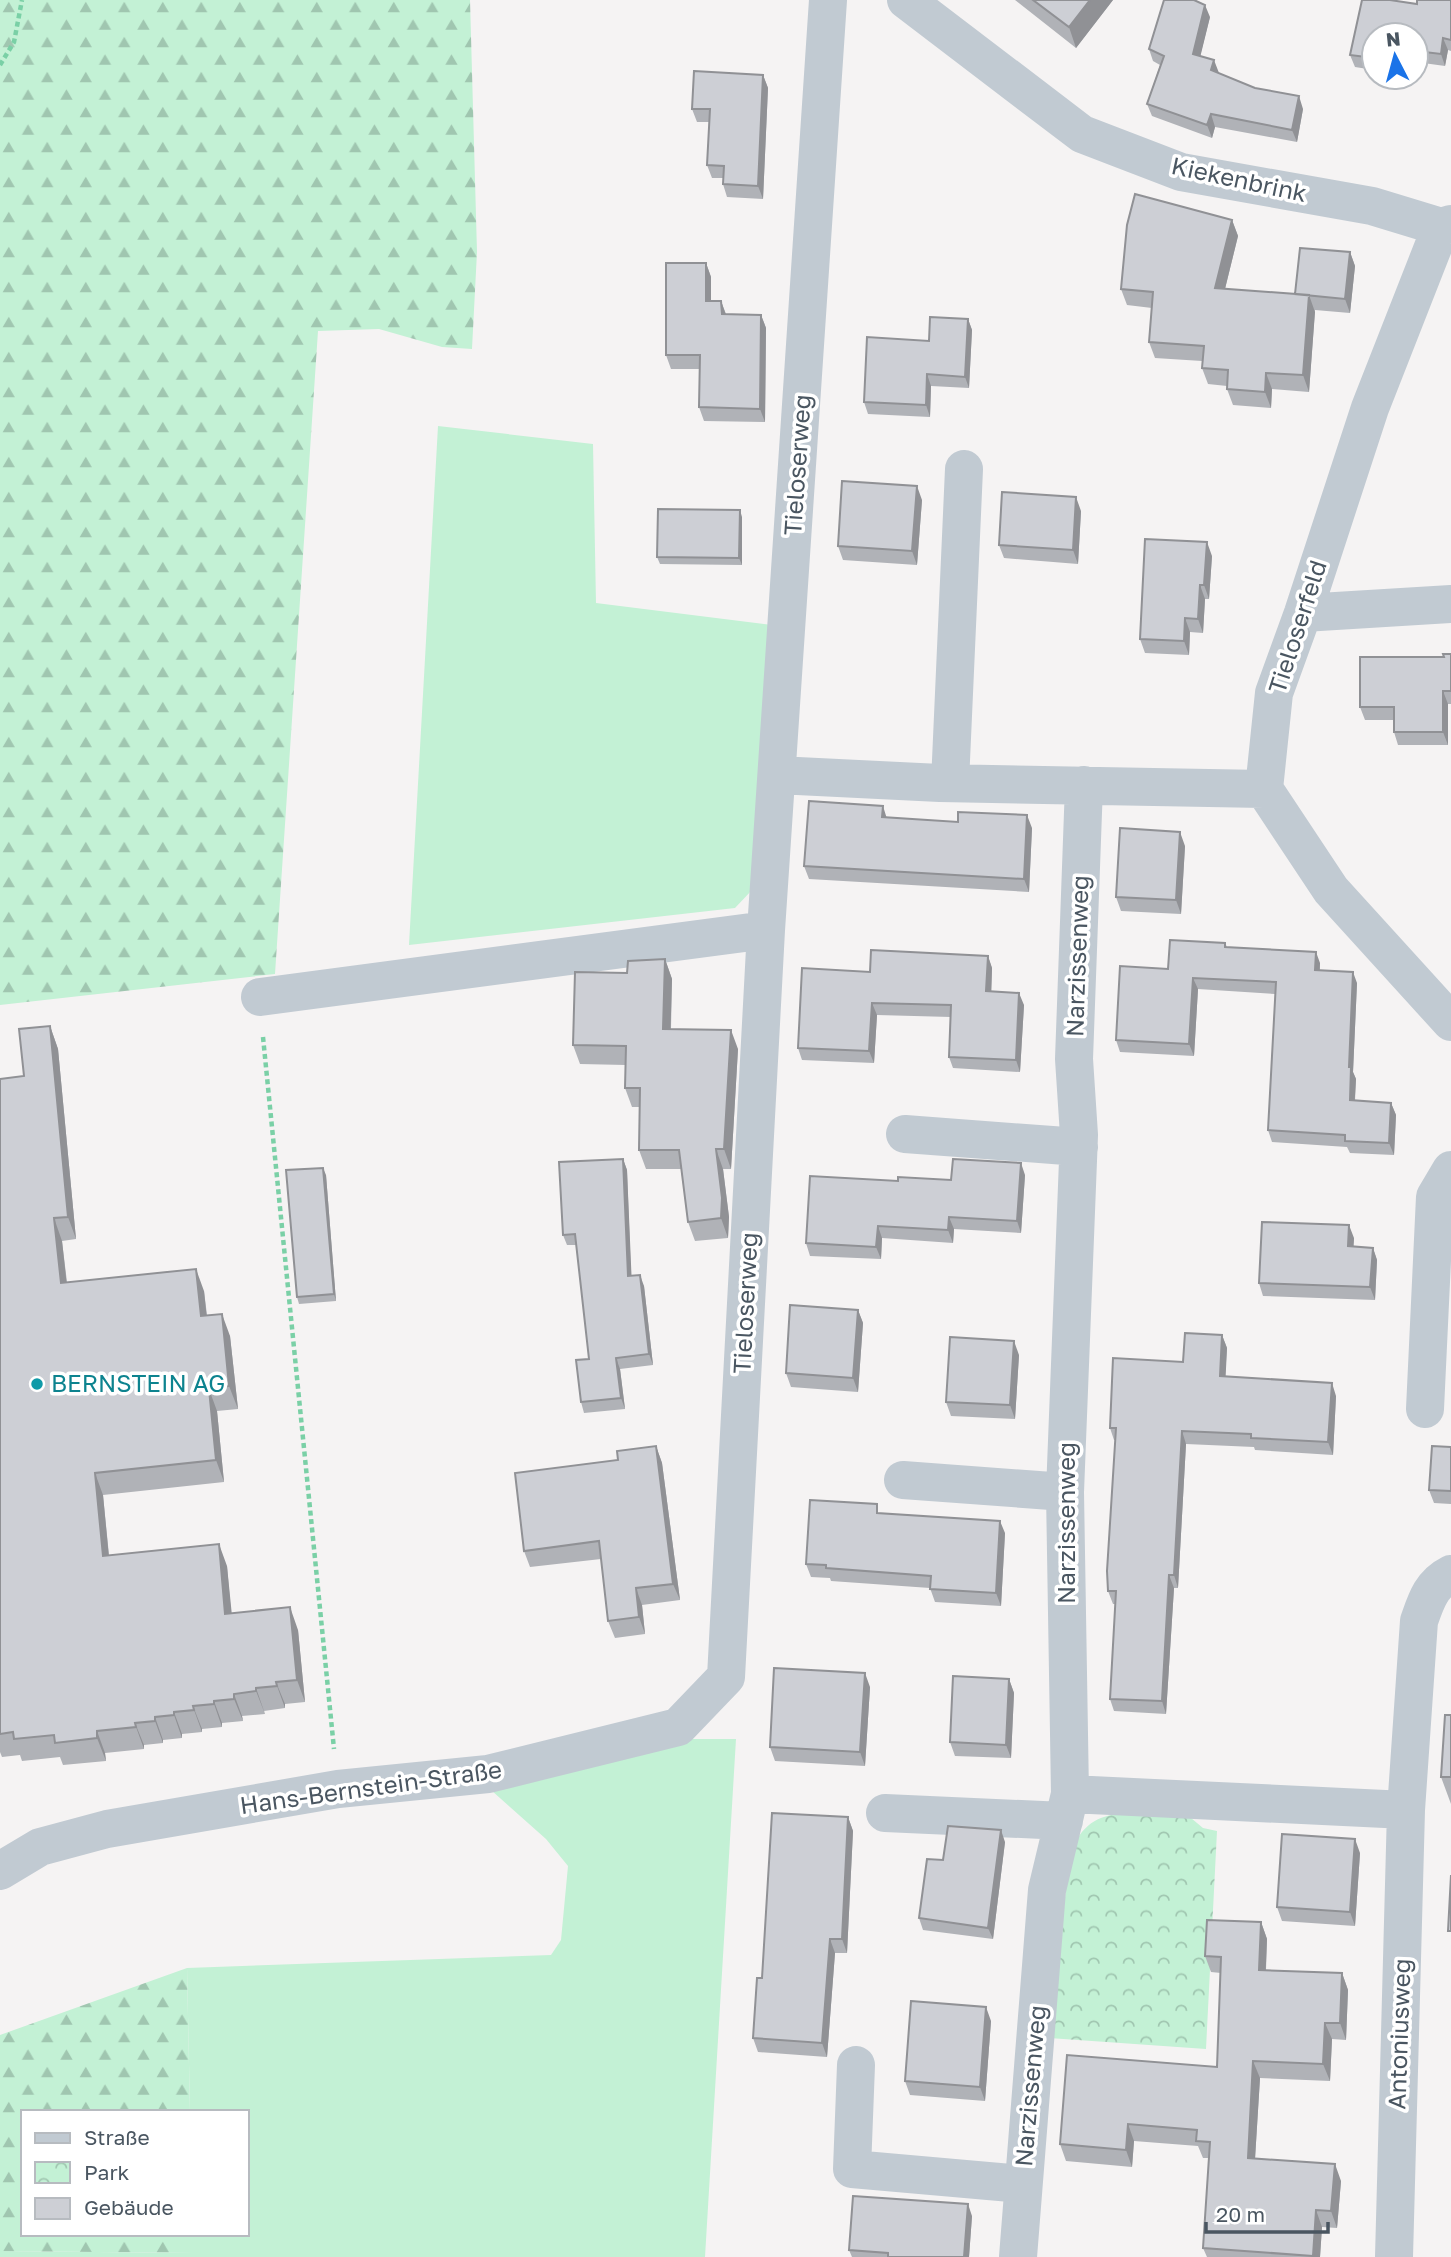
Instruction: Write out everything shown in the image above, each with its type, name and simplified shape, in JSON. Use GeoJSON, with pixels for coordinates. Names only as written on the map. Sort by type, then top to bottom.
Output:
{"type":"FeatureCollection","features":[{"type":"Feature","properties":{"kind":"street","name":"Tieloserweg"},"geometry":{"type":"LineString","coordinates":[[726,1677],[766,930],[828,0]]}},
{"type":"Feature","properties":{"kind":"street","name":"Kiekenbrink"},"geometry":{"type":"LineString","coordinates":[[906,0],[1082,134],[1181,172],[1372,206],[1446,226]]}},
{"type":"Feature","properties":{"kind":"street","name":"Tieloserfeld"},"geometry":{"type":"LineString","coordinates":[[1264,789],[1274,693],[1370,408],[1446,226]]}},
{"type":"Feature","properties":{"kind":"street"},"geometry":{"type":"LineString","coordinates":[[950,783],[964,469]]}},
{"type":"Feature","properties":{"kind":"street"},"geometry":{"type":"LineString","coordinates":[[1303,613],[1451,604]]}},
{"type":"Feature","properties":{"kind":"street"},"geometry":{"type":"LineString","coordinates":[[777,775],[950,783],[1264,789],[1331,890],[1451,1022]]}},
{"type":"Feature","properties":{"kind":"street","name":"Narzissenweg"},"geometry":{"type":"LineString","coordinates":[[1018,2257],[1047,1890],[1067,1807],[1065,1492],[1079,1147],[1074,1059],[1084,785]]}},
{"type":"Feature","properties":{"kind":"street"},"geometry":{"type":"LineString","coordinates":[[260,997],[766,930]]}},
{"type":"Feature","properties":{"kind":"street"},"geometry":{"type":"LineString","coordinates":[[905,1134],[1079,1147]]}},
{"type":"Feature","properties":{"kind":"street"},"geometry":{"type":"LineString","coordinates":[[1425,1409],[1435,1197],[1451,1170]]}},
{"type":"Feature","properties":{"kind":"street"},"geometry":{"type":"LineString","coordinates":[[903,1480],[1065,1492]]}},
{"type":"Feature","properties":{"kind":"street","name":"Antoniusweg"},"geometry":{"type":"LineString","coordinates":[[1394,2257],[1406,1810],[1419,1621],[1427,1597],[1439,1580],[1451,1574]]}},
{"type":"Feature","properties":{"kind":"street","name":"Hans-Bernstein-Straße"},"geometry":{"type":"LineString","coordinates":[[0,1871],[40,1847],[107,1829],[338,1789],[488,1774],[678,1727],[726,1677]]}},
{"type":"Feature","properties":{"kind":"street"},"geometry":{"type":"LineString","coordinates":[[886,1813],[1067,1807],[1406,1810]]}},
{"type":"Feature","properties":{"kind":"street"},"geometry":{"type":"LineString","coordinates":[[856,2065],[852,2169],[1023,2184]]}},
{"type":"Feature","properties":{"kind":"path"},"geometry":{"type":"LineString","coordinates":[[0,65],[14,42],[22,0]]}},
{"type":"Feature","properties":{"kind":"path"},"geometry":{"type":"LineString","coordinates":[[260,997],[338,1789]]}},
{"type":"Feature","properties":{"kind":"green space"},"geometry":{"type":"Polygon","coordinates":[[[0,0],[470,0],[477,252],[472,349],[442,347],[379,329],[318,331],[275,974],[0,1005],[0,0]]]}},
{"type":"Feature","properties":{"kind":"green space"},"geometry":{"type":"Polygon","coordinates":[[[438,426],[593,444],[596,603],[772,625],[752,890],[735,908],[409,945],[438,426]]]}},
{"type":"Feature","properties":{"kind":"green space"},"geometry":{"type":"Polygon","coordinates":[[[678,1739],[736,1739],[705,2257],[0,2257],[0,2251],[193,2253],[193,2236],[248,2236],[248,2110],[190,2110],[187,1968],[551,1955],[561,1940],[568,1866],[546,1839],[482,1782],[678,1739]]]}},
{"type":"Feature","properties":{"kind":"green space"},"geometry":{"type":"Polygon","coordinates":[[[1119,1814],[1191,1818],[1203,1828],[1217,1831],[1206,2049],[1049,2038],[1070,1854],[1083,1831],[1094,1821],[1119,1814]]]}},
{"type":"Feature","properties":{"kind":"green space"},"geometry":{"type":"Polygon","coordinates":[[[187,1968],[190,2110],[21,2110],[21,2236],[193,2236],[193,2253],[0,2251],[0,2035],[187,1968]]]}},
{"type":"Feature","properties":{"kind":"building"},"geometry":{"type":"Polygon","coordinates":[[[1033,0],[1090,0],[1069,27],[1033,0]]]}},
{"type":"Feature","properties":{"kind":"building"},"geometry":{"type":"Polygon","coordinates":[[[1164,0],[1194,0],[1205,5],[1193,54],[1214,60],[1211,70],[1255,88],[1299,96],[1292,130],[1211,114],[1207,125],[1147,104],[1164,56],[1149,49],[1164,0]]]}},
{"type":"Feature","properties":{"kind":"building"},"geometry":{"type":"Polygon","coordinates":[[[1362,0],[1417,4],[1417,0],[1451,0],[1451,40],[1443,38],[1441,54],[1430,53],[1430,21],[1360,21],[1360,56],[1350,55],[1362,0]]]}},
{"type":"Feature","properties":{"kind":"building"},"geometry":{"type":"Polygon","coordinates":[[[694,71],[763,75],[758,186],[723,184],[724,166],[707,165],[710,109],[692,109],[694,71]]]}},
{"type":"Feature","properties":{"kind":"building"},"geometry":{"type":"Polygon","coordinates":[[[1135,194],[1232,220],[1215,288],[1309,295],[1303,375],[1266,373],[1265,392],[1227,389],[1228,370],[1202,368],[1204,346],[1149,342],[1153,292],[1121,289],[1127,225],[1135,194]]]}},
{"type":"Feature","properties":{"kind":"building"},"geometry":{"type":"Polygon","coordinates":[[[1300,248],[1350,252],[1345,299],[1295,294],[1300,248]]]}},
{"type":"Feature","properties":{"kind":"building"},"geometry":{"type":"Polygon","coordinates":[[[666,263],[706,263],[706,301],[721,301],[722,314],[761,315],[760,409],[699,407],[700,355],[666,355],[666,263]]]}},
{"type":"Feature","properties":{"kind":"building"},"geometry":{"type":"Polygon","coordinates":[[[930,317],[968,319],[965,377],[927,374],[926,405],[864,402],[867,337],[929,341],[930,317]]]}},
{"type":"Feature","properties":{"kind":"building"},"geometry":{"type":"Polygon","coordinates":[[[842,481],[917,486],[912,551],[838,546],[842,481]]]}},
{"type":"Feature","properties":{"kind":"building"},"geometry":{"type":"Polygon","coordinates":[[[1002,492],[1076,497],[1073,550],[999,545],[1002,492]]]}},
{"type":"Feature","properties":{"kind":"building"},"geometry":{"type":"Polygon","coordinates":[[[658,509],[740,510],[739,558],[657,557],[658,509]]]}},
{"type":"Feature","properties":{"kind":"building"},"geometry":{"type":"Polygon","coordinates":[[[1145,539],[1207,542],[1198,619],[1185,618],[1184,641],[1140,639],[1145,539]]]}},
{"type":"Feature","properties":{"kind":"building"},"geometry":{"type":"Polygon","coordinates":[[[1443,654],[1451,654],[1451,691],[1443,691],[1443,732],[1394,732],[1394,707],[1360,707],[1360,657],[1444,657],[1443,654]]]}},
{"type":"Feature","properties":{"kind":"building"},"geometry":{"type":"Polygon","coordinates":[[[809,801],[883,806],[882,817],[958,822],[958,812],[1027,815],[1024,879],[804,866],[809,801]]]}},
{"type":"Feature","properties":{"kind":"building"},"geometry":{"type":"Polygon","coordinates":[[[1120,828],[1180,832],[1176,900],[1116,897],[1120,828]]]}},
{"type":"Feature","properties":{"kind":"building"},"geometry":{"type":"Polygon","coordinates":[[[1170,940],[1225,943],[1225,947],[1316,952],[1315,970],[1353,972],[1350,1100],[1391,1103],[1389,1143],[1345,1141],[1345,1135],[1268,1130],[1276,982],[1193,978],[1189,1044],[1116,1040],[1120,966],[1168,969],[1170,940]]]}},
{"type":"Feature","properties":{"kind":"building"},"geometry":{"type":"Polygon","coordinates":[[[871,950],[988,956],[986,991],[1019,993],[1016,1060],[949,1057],[951,1005],[872,1003],[869,1051],[798,1048],[802,968],[870,972],[871,950]]]}},
{"type":"Feature","properties":{"kind":"building"},"geometry":{"type":"Polygon","coordinates":[[[665,959],[663,1029],[731,1030],[724,1149],[716,1149],[722,1198],[721,1218],[688,1222],[679,1150],[639,1150],[640,1088],[625,1088],[626,1046],[573,1045],[575,972],[627,973],[628,961],[665,959]]]}},
{"type":"Feature","properties":{"kind":"building","name":"BERNSTEIN AG"},"geometry":{"type":"Polygon","coordinates":[[[50,1026],[68,1217],[54,1218],[61,1283],[196,1269],[201,1316],[222,1314],[229,1386],[209,1389],[216,1460],[95,1473],[103,1556],[219,1544],[225,1614],[290,1607],[297,1680],[276,1682],[277,1686],[234,1694],[234,1699],[214,1701],[214,1704],[193,1706],[194,1710],[155,1717],[155,1721],[135,1723],[136,1727],[97,1731],[97,1738],[55,1743],[54,1735],[14,1739],[13,1732],[0,1734],[0,1079],[24,1076],[19,1029],[50,1026]]]}},
{"type":"Feature","properties":{"kind":"building"},"geometry":{"type":"Polygon","coordinates":[[[623,1159],[628,1276],[640,1275],[649,1354],[616,1358],[621,1398],[581,1402],[576,1360],[589,1359],[575,1234],[563,1235],[559,1162],[623,1159]]]}},
{"type":"Feature","properties":{"kind":"building"},"geometry":{"type":"Polygon","coordinates":[[[953,1159],[1021,1163],[1017,1221],[949,1217],[948,1230],[878,1226],[876,1247],[806,1243],[810,1176],[898,1181],[898,1177],[951,1180],[953,1159]]]}},
{"type":"Feature","properties":{"kind":"building"},"geometry":{"type":"Polygon","coordinates":[[[323,1168],[334,1294],[297,1297],[286,1170],[323,1168]]]}},
{"type":"Feature","properties":{"kind":"building"},"geometry":{"type":"Polygon","coordinates":[[[1262,1222],[1349,1225],[1348,1246],[1373,1248],[1370,1287],[1259,1283],[1262,1222]]]}},
{"type":"Feature","properties":{"kind":"building"},"geometry":{"type":"Polygon","coordinates":[[[790,1305],[858,1310],[853,1378],[786,1373],[790,1305]]]}},
{"type":"Feature","properties":{"kind":"building"},"geometry":{"type":"Polygon","coordinates":[[[1185,1333],[1222,1335],[1220,1376],[1332,1383],[1328,1442],[1251,1438],[1251,1434],[1182,1431],[1174,1575],[1169,1575],[1162,1701],[1110,1699],[1116,1591],[1108,1591],[1107,1571],[1116,1428],[1110,1428],[1113,1358],[1183,1362],[1185,1333]]]}},
{"type":"Feature","properties":{"kind":"building"},"geometry":{"type":"Polygon","coordinates":[[[950,1337],[1014,1341],[1010,1405],[946,1402],[950,1337]]]}},
{"type":"Feature","properties":{"kind":"building"},"geometry":{"type":"Polygon","coordinates":[[[656,1446],[673,1584],[636,1588],[639,1617],[608,1621],[599,1541],[524,1551],[515,1473],[618,1460],[617,1451],[656,1446]]]}},
{"type":"Feature","properties":{"kind":"building"},"geometry":{"type":"Polygon","coordinates":[[[1432,1446],[1451,1447],[1451,1491],[1429,1490],[1432,1446]]]}},
{"type":"Feature","properties":{"kind":"building"},"geometry":{"type":"Polygon","coordinates":[[[810,1500],[877,1504],[877,1513],[1000,1521],[996,1593],[930,1589],[931,1576],[806,1564],[810,1500]]]}},
{"type":"Feature","properties":{"kind":"building"},"geometry":{"type":"Polygon","coordinates":[[[774,1668],[865,1673],[860,1752],[770,1747],[774,1668]]]}},
{"type":"Feature","properties":{"kind":"building"},"geometry":{"type":"Polygon","coordinates":[[[953,1676],[1009,1679],[1006,1745],[950,1742],[953,1676]]]}},
{"type":"Feature","properties":{"kind":"building"},"geometry":{"type":"Polygon","coordinates":[[[1445,1715],[1451,1715],[1451,1777],[1441,1777],[1445,1715]]]}},
{"type":"Feature","properties":{"kind":"building"},"geometry":{"type":"Polygon","coordinates":[[[772,1813],[848,1817],[842,1939],[830,1939],[822,2043],[753,2038],[757,1978],[762,1978],[772,1813]]]}},
{"type":"Feature","properties":{"kind":"building"},"geometry":{"type":"Polygon","coordinates":[[[948,1826],[1001,1830],[988,1928],[919,1918],[927,1859],[943,1860],[948,1826]]]}},
{"type":"Feature","properties":{"kind":"building"},"geometry":{"type":"Polygon","coordinates":[[[1282,1834],[1355,1839],[1350,1912],[1277,1907],[1282,1834]]]}},
{"type":"Feature","properties":{"kind":"building"},"geometry":{"type":"Polygon","coordinates":[[[1451,1875],[1451,1931],[1448,1931],[1451,1875]]]}},
{"type":"Feature","properties":{"kind":"building"},"geometry":{"type":"Polygon","coordinates":[[[1207,1920],[1261,1922],[1259,1970],[1342,1973],[1340,2023],[1325,2023],[1323,2064],[1253,2061],[1248,2158],[1335,2164],[1331,2211],[1316,2210],[1313,2256],[1203,2248],[1210,2142],[1196,2141],[1197,2130],[1128,2124],[1126,2150],[1060,2144],[1067,2055],[1217,2067],[1221,1957],[1205,1956],[1207,1920]]]}},
{"type":"Feature","properties":{"kind":"building"},"geometry":{"type":"Polygon","coordinates":[[[911,2001],[986,2007],[980,2087],[905,2081],[911,2001]]]}},
{"type":"Feature","properties":{"kind":"building"},"geometry":{"type":"Polygon","coordinates":[[[853,2196],[968,2204],[964,2257],[888,2257],[888,2253],[849,2250],[853,2196]]]}},
{"type":"Feature","properties":{"kind":"place","name":"BERNSTEIN AG"},"geometry":{"type":"Point","coordinates":[37,1384]}}]}
